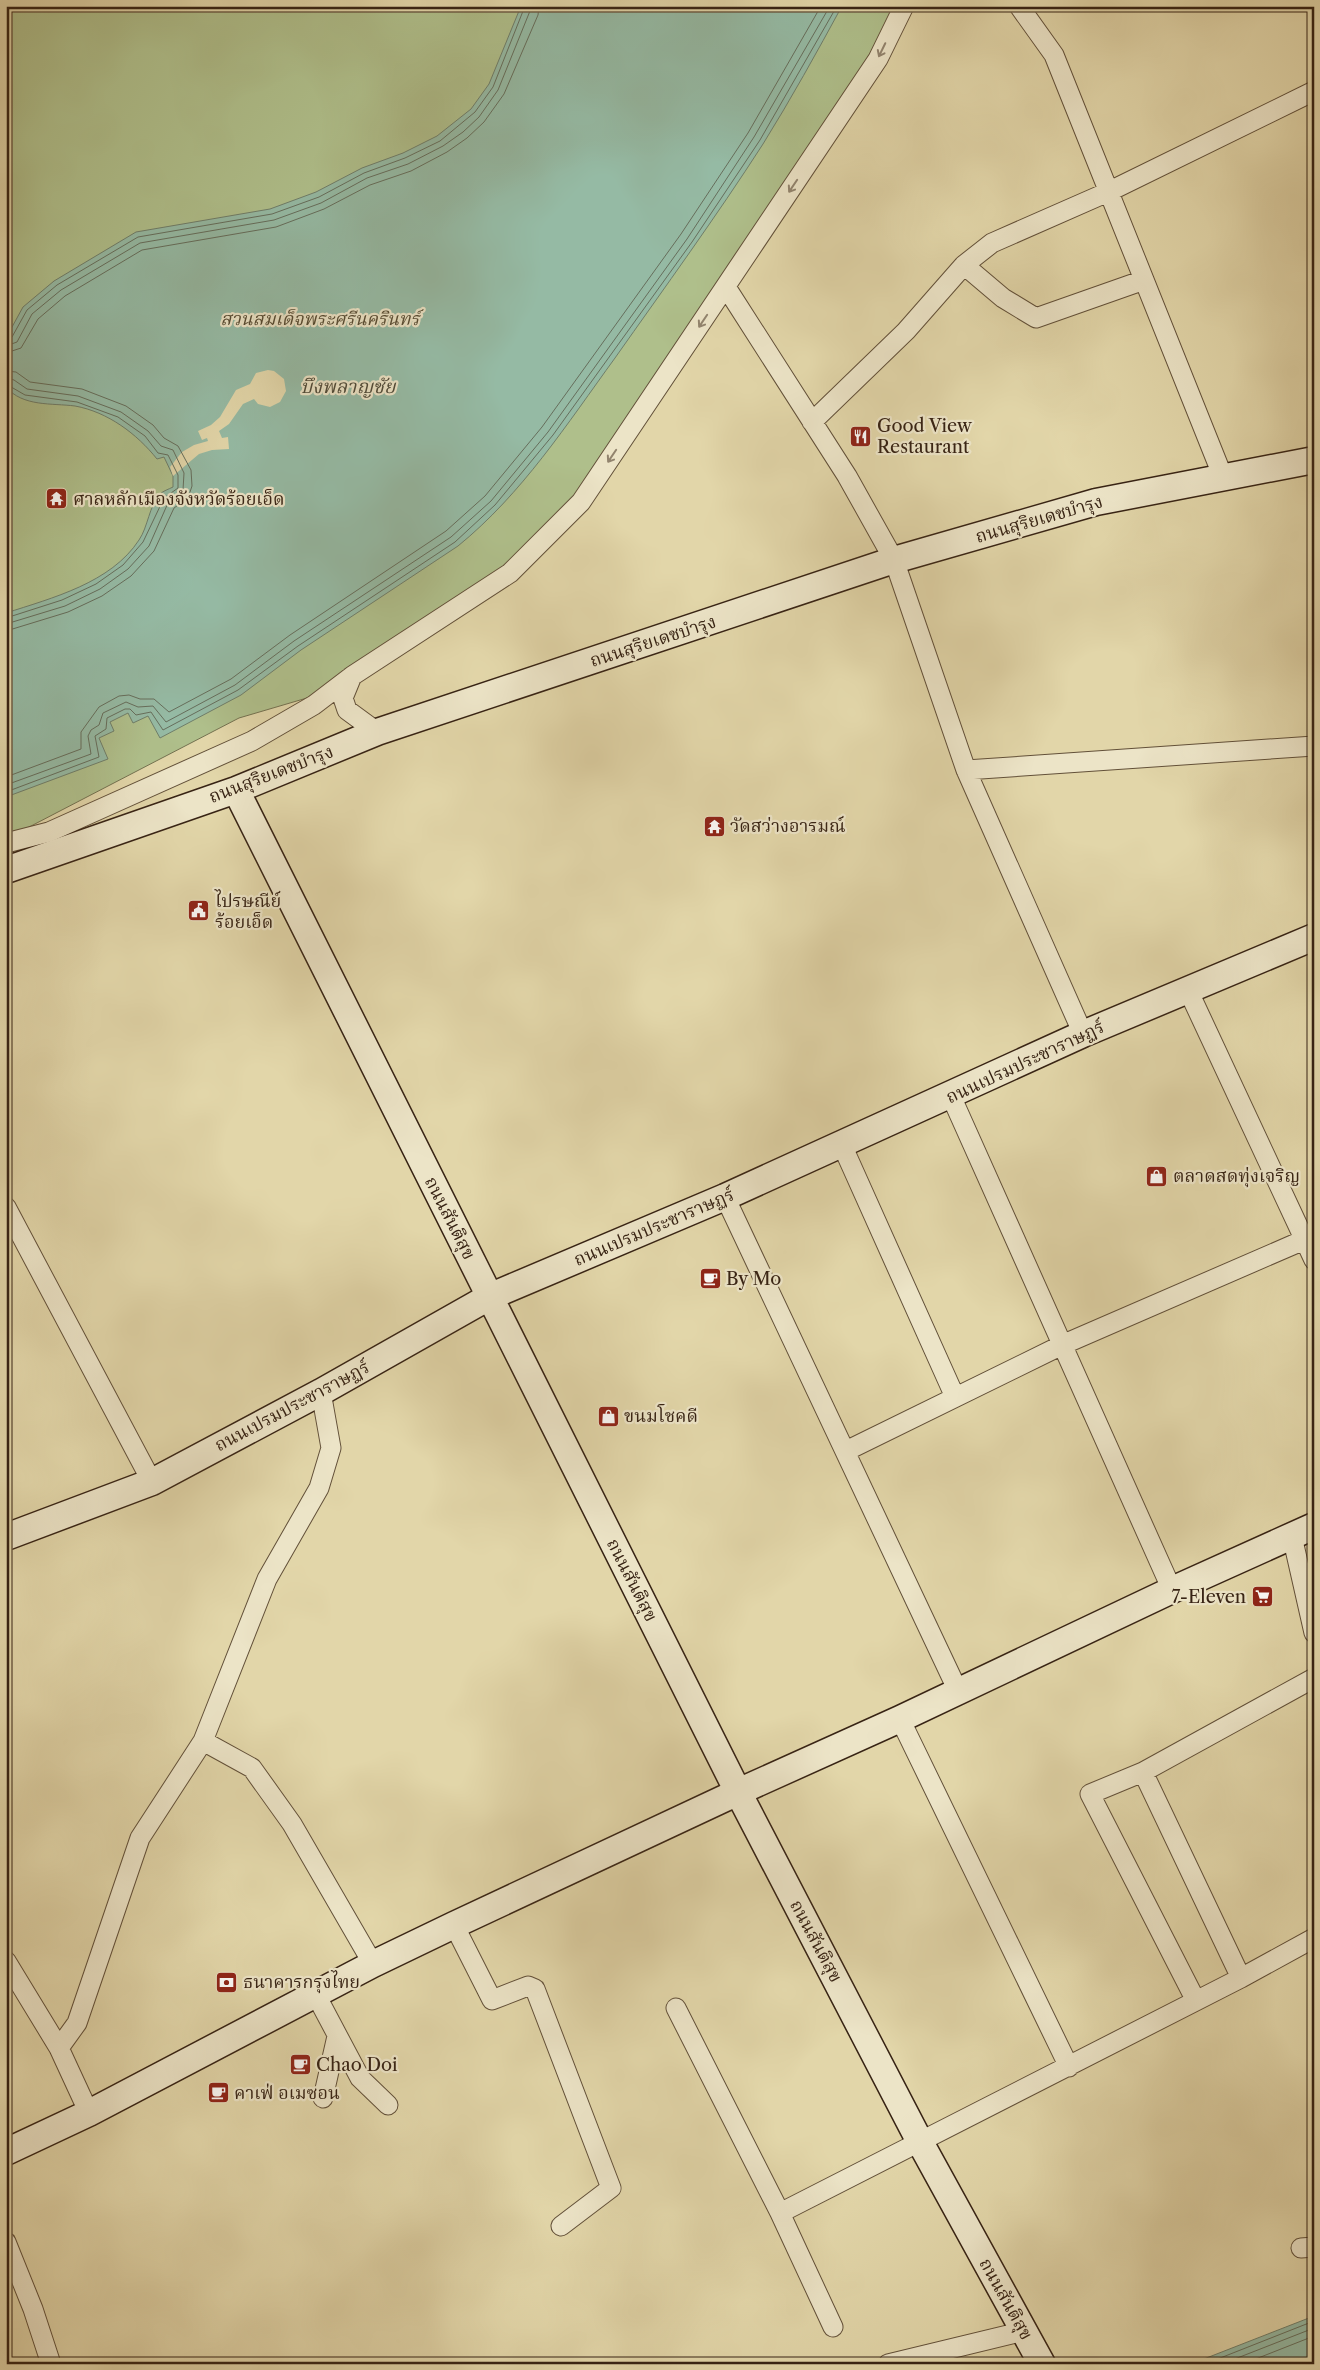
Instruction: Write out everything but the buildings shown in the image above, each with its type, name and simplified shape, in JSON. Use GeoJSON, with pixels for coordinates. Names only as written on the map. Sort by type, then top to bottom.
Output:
{"type":"FeatureCollection","features":[{"type":"Feature","properties":{"kind":"street"},"geometry":{"type":"LineString","coordinates":[[6,842],[49,832],[252,741],[314,705],[352,676],[510,573],[581,502],[878,59],[904,6]]}},
{"type":"Feature","properties":{"kind":"street"},"geometry":{"type":"LineString","coordinates":[[1019,6],[1054,55],[1223,477]]}},
{"type":"Feature","properties":{"kind":"street"},"geometry":{"type":"LineString","coordinates":[[812,422],[906,331],[964,265],[992,243],[1108,192],[1314,91]]}},
{"type":"Feature","properties":{"kind":"street"},"geometry":{"type":"LineString","coordinates":[[964,265],[1003,298],[1036,318],[1144,280]]}},
{"type":"Feature","properties":{"kind":"street"},"geometry":{"type":"LineString","coordinates":[[726,287],[846,476],[894,560],[966,770],[1083,1034]]}},
{"type":"Feature","properties":{"kind":"street","name":"ถนนสุริยเดชบำรุง"},"geometry":{"type":"LineString","coordinates":[[6,870],[236,790],[377,732],[894,560],[1096,502],[1314,460]]}},
{"type":"Feature","properties":{"kind":"street"},"geometry":{"type":"LineString","coordinates":[[352,676],[343,698],[346,710],[377,732]]}},
{"type":"Feature","properties":{"kind":"street"},"geometry":{"type":"LineString","coordinates":[[966,770],[1314,746]]}},
{"type":"Feature","properties":{"kind":"street","name":"ถนนสันติสุข"},"geometry":{"type":"LineString","coordinates":[[236,790],[738,1792],[920,2142],[1042,2364]]}},
{"type":"Feature","properties":{"kind":"street","name":"ถนนเปรมประชาราษฏร์"},"geometry":{"type":"LineString","coordinates":[[6,1537],[152,1482],[321,1392],[489,1297],[725,1197],[951,1096],[1083,1034],[1314,937]]}},
{"type":"Feature","properties":{"kind":"street"},"geometry":{"type":"LineString","coordinates":[[1188,990],[1314,1260]]}},
{"type":"Feature","properties":{"kind":"street"},"geometry":{"type":"LineString","coordinates":[[951,1096],[1172,1590]]}},
{"type":"Feature","properties":{"kind":"street"},"geometry":{"type":"LineString","coordinates":[[842,1145],[955,1397]]}},
{"type":"Feature","properties":{"kind":"street"},"geometry":{"type":"LineString","coordinates":[[725,1197],[846,1450],[958,1691]]}},
{"type":"Feature","properties":{"kind":"street"},"geometry":{"type":"LineString","coordinates":[[6,1207],[152,1482]]}},
{"type":"Feature","properties":{"kind":"street"},"geometry":{"type":"LineString","coordinates":[[846,1450],[1062,1345],[1304,1240]]}},
{"type":"Feature","properties":{"kind":"street"},"geometry":{"type":"LineString","coordinates":[[59,2048],[77,2023],[140,1838],[204,1741],[267,1579],[319,1488],[331,1448],[321,1392]]}},
{"type":"Feature","properties":{"kind":"street"},"geometry":{"type":"LineString","coordinates":[[6,2152],[89,2112],[373,1964],[454,1925],[738,1792],[900,1719],[1172,1590],[1303,1531],[1314,1632]]}},
{"type":"Feature","properties":{"kind":"street"},"geometry":{"type":"LineString","coordinates":[[1196,2001],[1090,1794],[1143,1772],[1314,1678]]}},
{"type":"Feature","properties":{"kind":"street"},"geometry":{"type":"LineString","coordinates":[[900,1719],[1069,2066]]}},
{"type":"Feature","properties":{"kind":"street"},"geometry":{"type":"LineString","coordinates":[[204,1741],[252,1768],[292,1824],[373,1964]]}},
{"type":"Feature","properties":{"kind":"street"},"geometry":{"type":"LineString","coordinates":[[1143,1772],[1241,1978]]}},
{"type":"Feature","properties":{"kind":"street"},"geometry":{"type":"LineString","coordinates":[[454,1925],[492,2000],[528,1986],[535,1989],[611,2188],[562,2226]]}},
{"type":"Feature","properties":{"kind":"street"},"geometry":{"type":"LineString","coordinates":[[780,2213],[1241,1978],[1314,1938]]}},
{"type":"Feature","properties":{"kind":"street"},"geometry":{"type":"LineString","coordinates":[[6,1961],[59,2048],[89,2112]]}},
{"type":"Feature","properties":{"kind":"street"},"geometry":{"type":"LineString","coordinates":[[316,1995],[360,2078],[388,2105]]}},
{"type":"Feature","properties":{"kind":"street"},"geometry":{"type":"LineString","coordinates":[[676,2008],[780,2213],[833,2327]]}},
{"type":"Feature","properties":{"kind":"street"},"geometry":{"type":"LineString","coordinates":[[324,2098],[338,2036]]}},
{"type":"Feature","properties":{"kind":"street"},"geometry":{"type":"LineString","coordinates":[[6,2242],[33,2309],[51,2364]]}},
{"type":"Feature","properties":{"kind":"street"},"geometry":{"type":"LineString","coordinates":[[888,2364],[1024,2331]]}},
{"type":"Feature","properties":{"kind":"green space","name":"บึงพลาญชัย"},"geometry":{"type":"Polygon","coordinates":[[[6,6],[904,6],[581,502],[511,573],[341,688],[239,718],[6,839],[6,6]]]}},
{"type":"Feature","properties":{"kind":"water","name":"บึงพลาญชัย"},"geometry":{"type":"Polygon","coordinates":[[[521,6],[842,6],[773,127],[709,225],[543,457],[503,504],[481,526],[458,546],[301,650],[241,695],[160,738],[148,716],[133,723],[128,713],[110,722],[114,731],[99,738],[108,759],[6,797],[6,613],[61,595],[97,578],[113,567],[127,555],[139,540],[156,499],[161,493],[173,487],[173,476],[164,457],[157,459],[121,425],[87,409],[29,401],[21,398],[6,387],[6,338],[23,307],[54,281],[136,232],[270,209],[316,192],[362,168],[403,153],[437,136],[471,109],[489,84],[521,6]]]}},
{"type":"Feature","properties":{"kind":"water"},"geometry":{"type":"Polygon","coordinates":[[[1314,2316],[1314,2364],[1191,2364],[1314,2316]]]}},
{"type":"Feature","properties":{"kind":"pier"},"geometry":{"type":"Polygon","coordinates":[[[268,370],[274,371],[284,379],[286,391],[280,402],[270,407],[258,404],[254,399],[243,404],[229,424],[219,431],[222,438],[228,437],[229,449],[212,450],[199,454],[173,476],[170,467],[182,452],[194,445],[208,441],[207,438],[202,440],[198,431],[211,425],[220,417],[236,390],[250,384],[256,373],[268,370]]]}},
{"type":"Feature","properties":{"kind":"place","name":"Good View Restaurant"},"geometry":{"type":"Point","coordinates":[861,436]}},
{"type":"Feature","properties":{"kind":"place","name":"ศาลหลักเมืองจังหวัดร้อยเอ็ด"},"geometry":{"type":"Point","coordinates":[57,499]}},
{"type":"Feature","properties":{"kind":"place","name":"วัดสว่างอารมณ์"},"geometry":{"type":"Point","coordinates":[714,826]}},
{"type":"Feature","properties":{"kind":"place","name":"ไปรษณีย์ ร้อยเอ็ด"},"geometry":{"type":"Point","coordinates":[199,911]}},
{"type":"Feature","properties":{"kind":"place","name":"ตลาดสดทุ่งเจริญ"},"geometry":{"type":"Point","coordinates":[1157,1176]}},
{"type":"Feature","properties":{"kind":"place","name":"By Mo"},"geometry":{"type":"Point","coordinates":[710,1279]}},
{"type":"Feature","properties":{"kind":"place","name":"ขนมโชคดี"},"geometry":{"type":"Point","coordinates":[608,1416]}},
{"type":"Feature","properties":{"kind":"place","name":"7-Eleven"},"geometry":{"type":"Point","coordinates":[1262,1597]}},
{"type":"Feature","properties":{"kind":"place","name":"ธนาคารกรุงไทย"},"geometry":{"type":"Point","coordinates":[227,1982]}},
{"type":"Feature","properties":{"kind":"place","name":"Chao Doi"},"geometry":{"type":"Point","coordinates":[300,2065]}},
{"type":"Feature","properties":{"kind":"place","name":"คาเฟ่ อเมซอน"},"geometry":{"type":"Point","coordinates":[218,2093]}},
{"type":"Feature","properties":{"kind":"park label","name":"สวนสมเด็จพระศรีนครินทร์"},"geometry":{"type":"Point","coordinates":[320,319]}}]}
